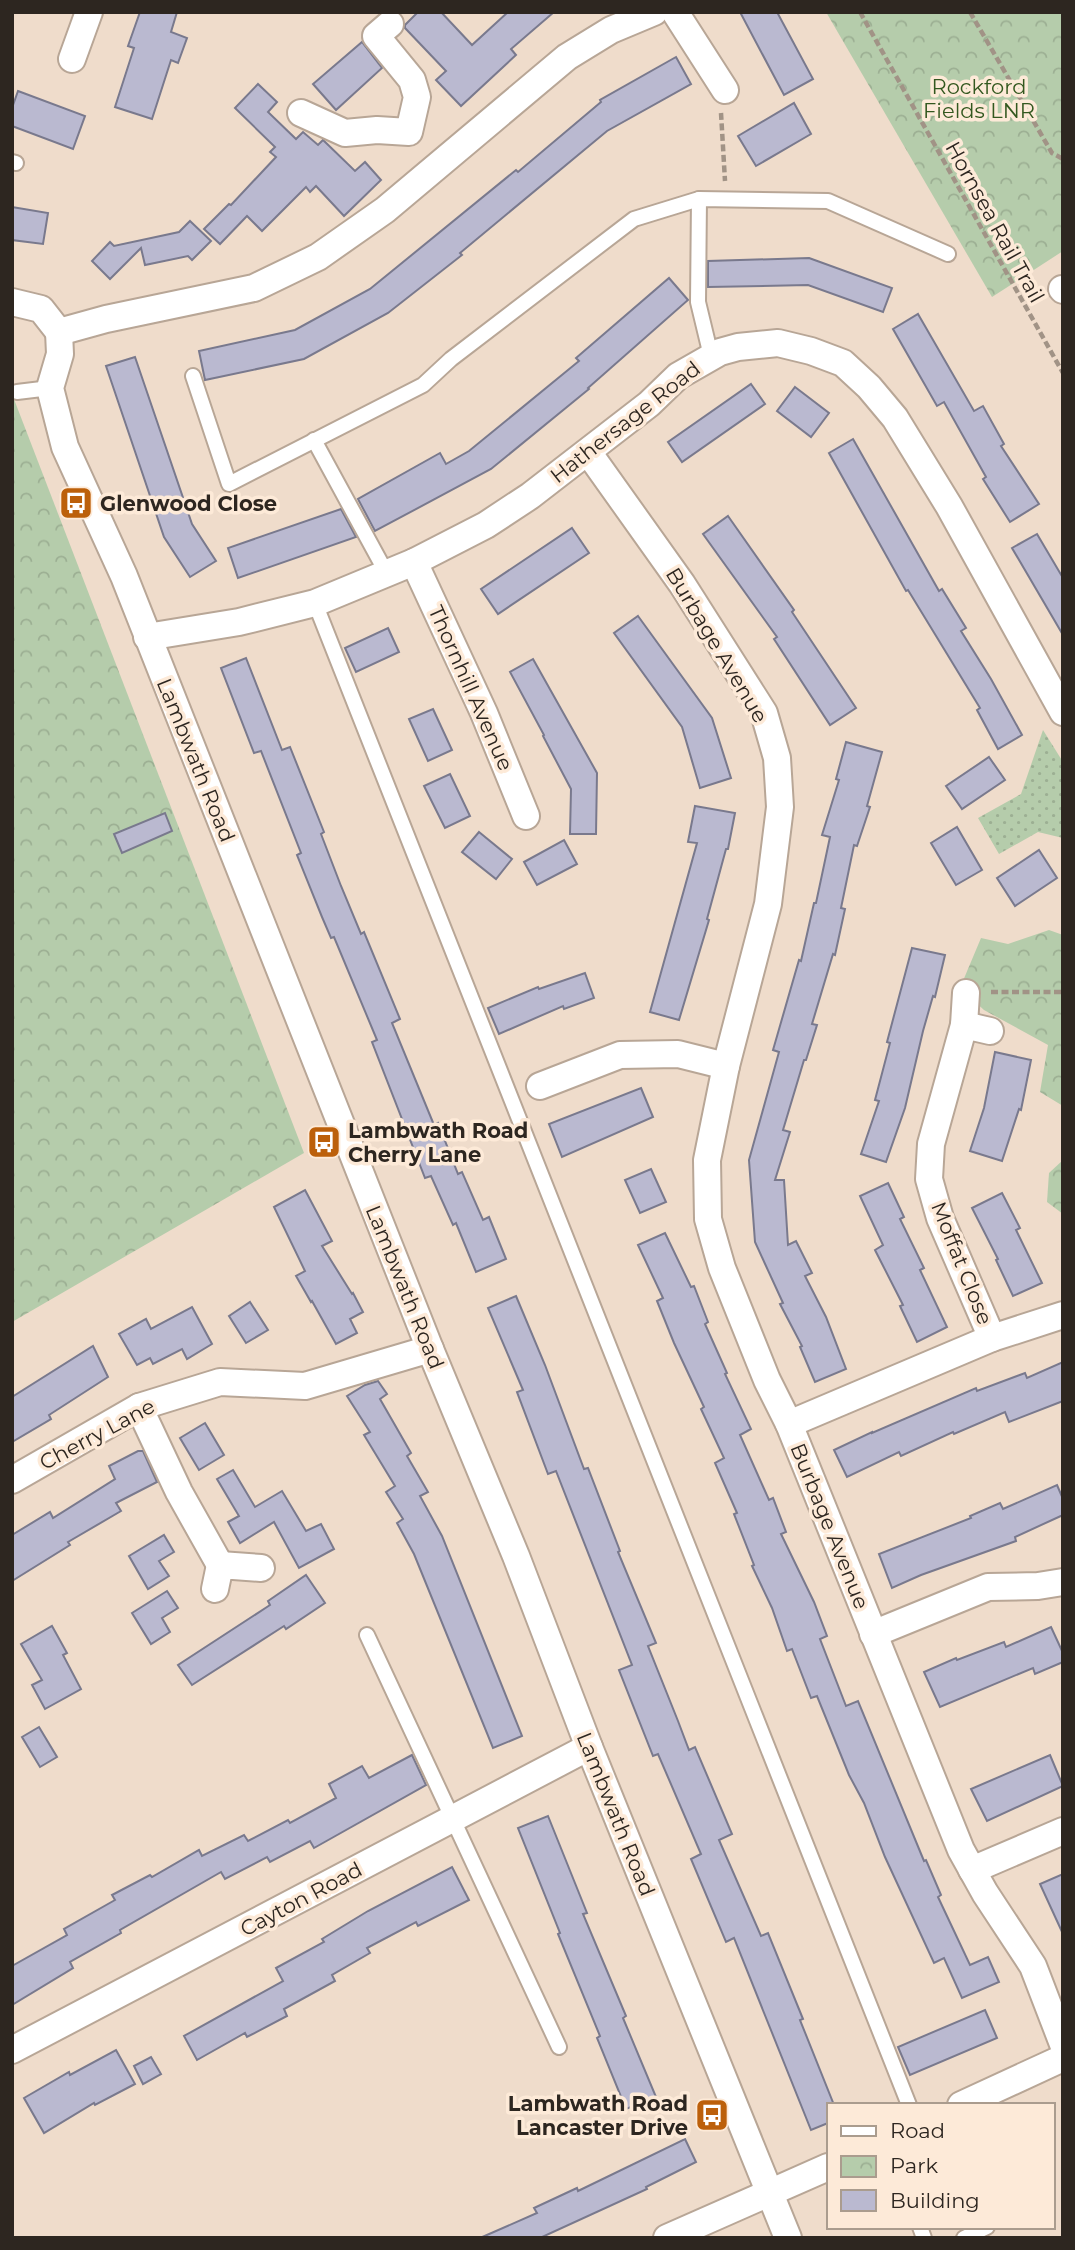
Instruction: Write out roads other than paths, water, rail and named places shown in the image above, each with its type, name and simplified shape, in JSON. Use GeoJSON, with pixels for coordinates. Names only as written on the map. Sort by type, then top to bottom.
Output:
{"type":"FeatureCollection","features":[{"type":"Feature","properties":{"kind":"street"},"geometry":{"type":"LineString","coordinates":[[72,59],[89,12]]}},
{"type":"Feature","properties":{"kind":"street"},"geometry":{"type":"LineString","coordinates":[[59,332],[118,316],[254,288],[318,257],[385,210],[438,168],[567,57],[611,30],[654,12]]}},
{"type":"Feature","properties":{"kind":"street"},"geometry":{"type":"LineString","coordinates":[[675,12],[725,90]]}},
{"type":"Feature","properties":{"kind":"street"},"geometry":{"type":"LineString","coordinates":[[390,24],[376,36],[412,80],[417,97],[410,132]]}},
{"type":"Feature","properties":{"kind":"street"},"geometry":{"type":"LineString","coordinates":[[301,113],[345,133],[377,130],[410,132],[438,168]]}},
{"type":"Feature","properties":{"kind":"street"},"geometry":{"type":"LineString","coordinates":[[12,302],[41,309],[59,332],[60,354],[50,388]]}},
{"type":"Feature","properties":{"kind":"street","name":"Hathersage Road"},"geometry":{"type":"LineString","coordinates":[[147,637],[239,622],[315,603],[414,562],[486,524],[530,496],[649,404],[678,376],[711,356],[738,346],[778,343],[844,363],[895,418],[918,453],[1063,712]]}},
{"type":"Feature","properties":{"kind":"street","name":"Lambwath Road"},"geometry":{"type":"LineString","coordinates":[[50,388],[65,447],[124,576],[430,1349],[516,1556],[589,1747],[789,2238]]}},
{"type":"Feature","properties":{"kind":"street","name":"Burbage Avenue"},"geometry":{"type":"LineString","coordinates":[[587,452],[682,584],[764,713],[776,758],[780,807],[768,904],[726,1066],[707,1160],[708,1219],[722,1268],[767,1380],[789,1424],[961,1850],[1033,1966],[1063,2044]]}},
{"type":"Feature","properties":{"kind":"street","name":"Thornhill Avenue"},"geometry":{"type":"LineString","coordinates":[[414,562],[484,713],[526,816]]}},
{"type":"Feature","properties":{"kind":"street","name":"Moffat Close"},"geometry":{"type":"LineString","coordinates":[[965,993],[964,1025],[932,1144],[929,1179],[940,1218],[992,1338]]}},
{"type":"Feature","properties":{"kind":"street"},"geometry":{"type":"LineString","coordinates":[[964,1025],[990,1031]]}},
{"type":"Feature","properties":{"kind":"street"},"geometry":{"type":"LineString","coordinates":[[540,1086],[620,1055],[678,1054],[726,1066]]}},
{"type":"Feature","properties":{"kind":"street","name":"Moffat Close"},"geometry":{"type":"LineString","coordinates":[[789,1424],[992,1338],[1063,1315]]}},
{"type":"Feature","properties":{"kind":"street","name":"Cherry Lane"},"geometry":{"type":"LineString","coordinates":[[12,1480],[139,1407],[220,1382],[304,1386],[430,1349]]}},
{"type":"Feature","properties":{"kind":"street"},"geometry":{"type":"LineString","coordinates":[[139,1407],[218,1577],[261,1568]]}},
{"type":"Feature","properties":{"kind":"street"},"geometry":{"type":"LineString","coordinates":[[873,1634],[988,1587],[1038,1586],[1063,1582]]}},
{"type":"Feature","properties":{"kind":"street","name":"Cayton Road"},"geometry":{"type":"LineString","coordinates":[[12,2050],[589,1747]]}},
{"type":"Feature","properties":{"kind":"street"},"geometry":{"type":"LineString","coordinates":[[972,1870],[1063,1831]]}},
{"type":"Feature","properties":{"kind":"street"},"geometry":{"type":"LineString","coordinates":[[965,2103],[1063,2058]]}},
{"type":"Feature","properties":{"kind":"street"},"geometry":{"type":"LineString","coordinates":[[667,2238],[827,2166]]}},
{"type":"Feature","properties":{"kind":"lane"},"geometry":{"type":"LineString","coordinates":[[699,199],[698,302],[711,356]]}},
{"type":"Feature","properties":{"kind":"lane"},"geometry":{"type":"LineString","coordinates":[[193,376],[229,484],[423,385],[451,359],[634,219],[699,199],[828,201],[948,254]]}},
{"type":"Feature","properties":{"kind":"lane"},"geometry":{"type":"LineString","coordinates":[[17,392],[50,388]]}},
{"type":"Feature","properties":{"kind":"lane"},"geometry":{"type":"LineString","coordinates":[[314,440],[387,574]]}},
{"type":"Feature","properties":{"kind":"lane"},"geometry":{"type":"LineString","coordinates":[[315,603],[908,2103]]}},
{"type":"Feature","properties":{"kind":"lane"},"geometry":{"type":"LineString","coordinates":[[367,1635],[559,2047]]}},
{"type":"Feature","properties":{"kind":"lane"},"geometry":{"type":"LineString","coordinates":[[964,2238],[983,2229]]}},
{"type":"Feature","properties":{"kind":"place","name":"Glenwood Close"},"geometry":{"type":"Point","coordinates":[76,503]}},
{"type":"Feature","properties":{"kind":"place","name":"Lambwath Road Cherry Lane"},"geometry":{"type":"Point","coordinates":[324,1142]}},
{"type":"Feature","properties":{"kind":"place","name":"Lambwath Road Lancaster Drive"},"geometry":{"type":"Point","coordinates":[712,2115]}},
{"type":"Feature","properties":{"kind":"park label","name":"Rockford Fields LNR"},"geometry":{"type":"Point","coordinates":[979,98]}}]}
